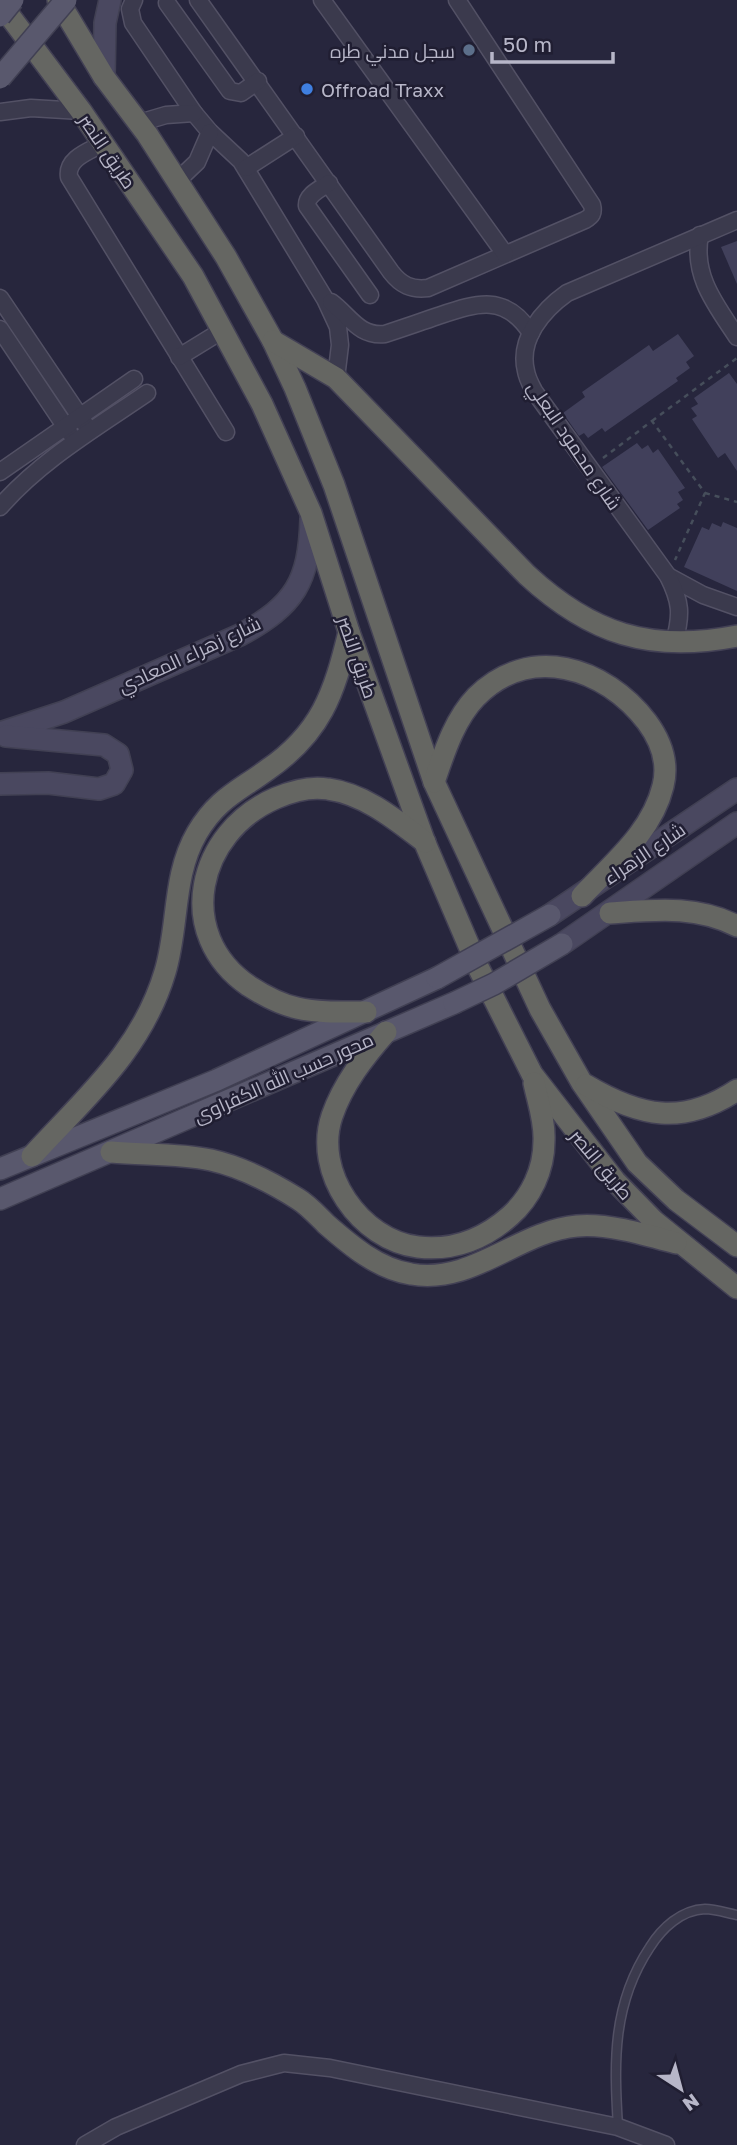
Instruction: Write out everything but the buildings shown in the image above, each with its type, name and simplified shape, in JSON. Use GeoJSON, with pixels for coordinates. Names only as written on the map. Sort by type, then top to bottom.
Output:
{"type":"FeatureCollection","features":[{"type":"Feature","properties":{"kind":"highway","name":"طريق النصر"},"geometry":{"type":"LineString","coordinates":[[58,0],[104,77],[139,123],[226,257],[273,341],[334,485],[434,782],[540,1009],[582,1083],[637,1163],[676,1200],[737,1246]]}},
{"type":"Feature","properties":{"kind":"highway","name":"طريق النصر"},"geometry":{"type":"LineString","coordinates":[[0,3],[104,143],[193,276],[262,404],[311,513],[349,632],[425,842],[478,967],[532,1074],[615,1181],[654,1221],[737,1288]]}},
{"type":"Feature","properties":{"kind":"highway"},"geometry":{"type":"LineString","coordinates":[[273,341],[336,378],[551,597],[579,616],[609,630],[641,639],[674,643],[705,642],[737,636]]}},
{"type":"Feature","properties":{"kind":"highway"},"geometry":{"type":"LineString","coordinates":[[32,1156],[107,1076],[131,1046],[148,1018],[166,970],[185,856],[195,835],[232,792],[279,762],[300,744],[316,724],[332,693],[349,632]]}},
{"type":"Feature","properties":{"kind":"highway"},"geometry":{"type":"LineString","coordinates":[[434,782],[459,719],[477,697],[497,681],[524,669],[549,666],[575,670],[598,678],[619,692],[657,736],[665,760],[664,784],[645,828],[582,895]]}},
{"type":"Feature","properties":{"kind":"highway"},"geometry":{"type":"LineString","coordinates":[[366,1012],[327,1012],[295,1008],[264,996],[237,978],[216,954],[207,935],[202,905],[206,875],[214,856],[242,818],[294,790],[327,789],[358,798],[386,813],[425,842]]}},
{"type":"Feature","properties":{"kind":"highway"},"geometry":{"type":"LineString","coordinates":[[610,913],[693,910],[737,926]]}},
{"type":"Feature","properties":{"kind":"highway"},"geometry":{"type":"LineString","coordinates":[[386,1032],[344,1087],[331,1119],[327,1149],[333,1178],[350,1205],[387,1237],[415,1247],[444,1248],[472,1241],[497,1228],[527,1197],[540,1170],[544,1141],[532,1074]]}},
{"type":"Feature","properties":{"kind":"highway"},"geometry":{"type":"LineString","coordinates":[[582,1083],[630,1108],[658,1113],[688,1113],[717,1104],[737,1090]]}},
{"type":"Feature","properties":{"kind":"highway"},"geometry":{"type":"LineString","coordinates":[[111,1152],[211,1160],[237,1168],[270,1182],[302,1201],[360,1252],[386,1267],[411,1274],[435,1276],[455,1273],[542,1234],[577,1226],[645,1235],[682,1245]]}},
{"type":"Feature","properties":{"kind":"main road"},"geometry":{"type":"LineString","coordinates":[[0,16],[13,0]]}},
{"type":"Feature","properties":{"kind":"main road"},"geometry":{"type":"LineString","coordinates":[[0,78],[66,0]]}},
{"type":"Feature","properties":{"kind":"main road"},"geometry":{"type":"LineString","coordinates":[[104,77],[105,23],[110,0]]}},
{"type":"Feature","properties":{"kind":"main road","name":"شارع زهراء المعادي"},"geometry":{"type":"LineString","coordinates":[[0,734],[64,712],[261,623],[281,608],[297,589],[310,548],[311,513]]}},
{"type":"Feature","properties":{"kind":"main road","name":"شارع زهراء المعادي"},"geometry":{"type":"LineString","coordinates":[[0,734],[104,745],[118,754],[122,770],[114,784],[99,789],[48,783],[0,784]]}},
{"type":"Feature","properties":{"kind":"main road","name":"شارع الزهراء"},"geometry":{"type":"LineString","coordinates":[[550,915],[737,789]]}},
{"type":"Feature","properties":{"kind":"main road","name":"شارع الزهراء"},"geometry":{"type":"LineString","coordinates":[[562,944],[737,822]]}},
{"type":"Feature","properties":{"kind":"main road","name":"محور حسب الله الكفراوى"},"geometry":{"type":"LineString","coordinates":[[0,1169],[217,1080],[366,1012],[436,978],[550,915]]}},
{"type":"Feature","properties":{"kind":"main road","name":"محور حسب الله الكفراوى"},"geometry":{"type":"LineString","coordinates":[[0,1199],[454,1003],[506,977],[562,944]]}},
{"type":"Feature","properties":{"kind":"street"},"geometry":{"type":"LineString","coordinates":[[134,0],[130,9],[133,23],[194,113],[246,168],[326,299],[338,327],[340,345],[336,378]]}},
{"type":"Feature","properties":{"kind":"street"},"geometry":{"type":"LineString","coordinates":[[198,0],[391,272],[407,287],[418,289],[428,288],[585,220],[593,211],[592,205],[457,0]]}},
{"type":"Feature","properties":{"kind":"street"},"geometry":{"type":"LineString","coordinates":[[322,0],[505,254]]}},
{"type":"Feature","properties":{"kind":"street"},"geometry":{"type":"LineString","coordinates":[[167,3],[230,91],[241,93],[258,81]]}},
{"type":"Feature","properties":{"kind":"street"},"geometry":{"type":"LineString","coordinates":[[0,112],[31,108],[81,111]]}},
{"type":"Feature","properties":{"kind":"street"},"geometry":{"type":"LineString","coordinates":[[139,123],[166,115],[194,113]]}},
{"type":"Feature","properties":{"kind":"street"},"geometry":{"type":"LineString","coordinates":[[177,181],[197,162],[210,132]]}},
{"type":"Feature","properties":{"kind":"street"},"geometry":{"type":"LineString","coordinates":[[246,168],[296,136]]}},
{"type":"Feature","properties":{"kind":"street"},"geometry":{"type":"LineString","coordinates":[[104,143],[73,161],[68,172],[69,177],[226,432]]}},
{"type":"Feature","properties":{"kind":"street"},"geometry":{"type":"LineString","coordinates":[[329,183],[310,196],[307,206],[370,295]]}},
{"type":"Feature","properties":{"kind":"street","name":"شارع محمود البعلي"},"geometry":{"type":"LineString","coordinates":[[674,643],[681,620],[680,608],[668,576],[534,391],[525,369],[526,351],[539,317],[552,303],[567,293],[737,220]]}},
{"type":"Feature","properties":{"kind":"street"},"geometry":{"type":"LineString","coordinates":[[700,235],[698,255],[701,276],[737,337]]}},
{"type":"Feature","properties":{"kind":"street"},"geometry":{"type":"LineString","coordinates":[[0,298],[91,432]]}},
{"type":"Feature","properties":{"kind":"street"},"geometry":{"type":"LineString","coordinates":[[326,299],[357,327],[371,334],[385,334],[479,304],[504,307],[515,314],[531,333]]}},
{"type":"Feature","properties":{"kind":"street"},"geometry":{"type":"LineString","coordinates":[[0,329],[75,441]]}},
{"type":"Feature","properties":{"kind":"street"},"geometry":{"type":"LineString","coordinates":[[179,357],[223,330]]}},
{"type":"Feature","properties":{"kind":"street"},"geometry":{"type":"LineString","coordinates":[[0,472],[134,379]]}},
{"type":"Feature","properties":{"kind":"street"},"geometry":{"type":"LineString","coordinates":[[0,507],[31,476],[75,441],[147,393]]}},
{"type":"Feature","properties":{"kind":"street","name":"شارع محمود البعلي"},"geometry":{"type":"LineString","coordinates":[[668,576],[703,595],[737,607]]}},
{"type":"Feature","properties":{"kind":"street"},"geometry":{"type":"LineString","coordinates":[[85,2145],[116,2127],[241,2074],[284,2063],[330,2068],[618,2127],[666,2145]]}},
{"type":"Feature","properties":{"kind":"lane"},"geometry":{"type":"LineString","coordinates":[[618,2127],[615,2072],[618,2028],[625,1993],[642,1959],[659,1932],[684,1914],[706,1909],[737,1915]]}},
{"type":"Feature","properties":{"kind":"path"},"geometry":{"type":"LineString","coordinates":[[589,468],[737,358]]}},
{"type":"Feature","properties":{"kind":"path"},"geometry":{"type":"LineString","coordinates":[[652,421],[705,494],[737,502]]}},
{"type":"Feature","properties":{"kind":"path"},"geometry":{"type":"LineString","coordinates":[[668,576],[705,494]]}},
{"type":"Feature","properties":{"kind":"place","name":"سجل مدني طره"},"geometry":{"type":"Point","coordinates":[469,50]}},
{"type":"Feature","properties":{"kind":"place","name":"Offroad Traxx"},"geometry":{"type":"Point","coordinates":[307,89]}}]}
